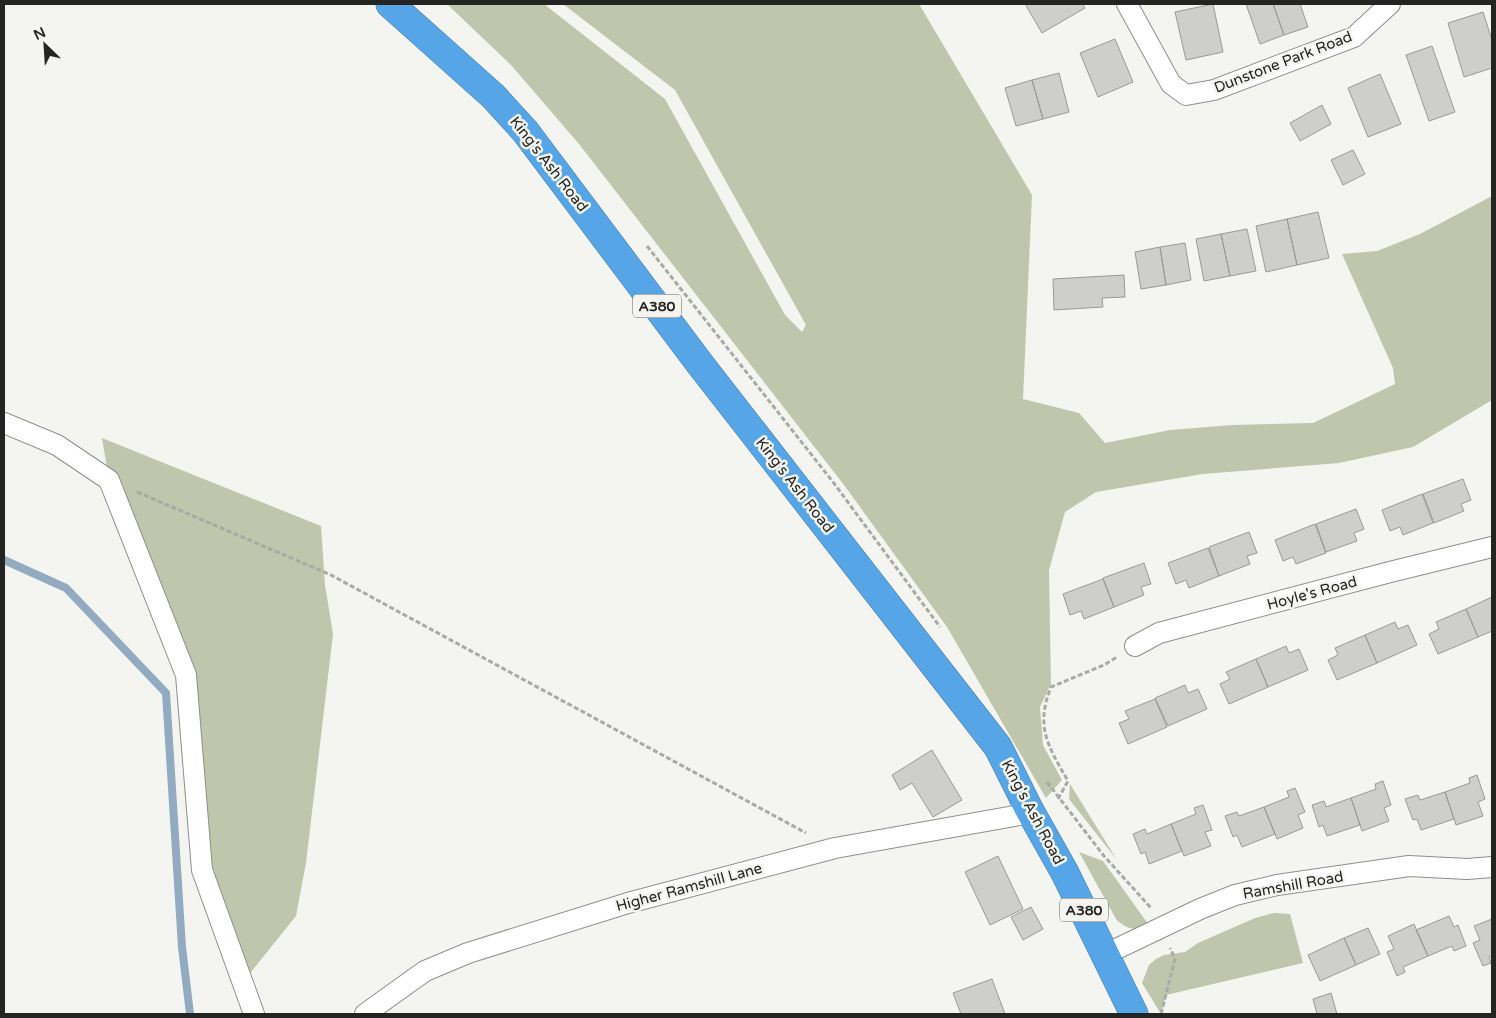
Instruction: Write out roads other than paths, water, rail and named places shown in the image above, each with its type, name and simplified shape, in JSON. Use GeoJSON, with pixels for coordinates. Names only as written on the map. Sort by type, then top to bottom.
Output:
{"type":"FeatureCollection","features":[{"type":"Feature","properties":{"kind":"highway","name":"King's Ash Road"},"geometry":{"type":"LineString","coordinates":[[390,4],[493,96],[525,131],[700,364],[998,747],[1031,813],[1065,873],[1134,1014]]}},
{"type":"Feature","properties":{"kind":"street","name":"Dunstone Park Road"},"geometry":{"type":"LineString","coordinates":[[1127,4],[1171,84],[1186,95],[1214,90],[1354,37],[1390,4]]}},
{"type":"Feature","properties":{"kind":"street"},"geometry":{"type":"LineString","coordinates":[[4,423],[57,444],[109,480],[186,675],[202,870],[254,1014]]}},
{"type":"Feature","properties":{"kind":"street","name":"Hoyle's Road"},"geometry":{"type":"LineString","coordinates":[[1135,646],[1159,634],[1390,572],[1492,547]]}},
{"type":"Feature","properties":{"kind":"street","name":"Higher Ramshill Lane"},"geometry":{"type":"LineString","coordinates":[[365,1014],[425,971],[468,953],[628,903],[835,848],[1031,813]]}},
{"type":"Feature","properties":{"kind":"street","name":"Ramshill Road"},"geometry":{"type":"LineString","coordinates":[[1106,954],[1200,909],[1235,895],[1277,885],[1410,866],[1467,869],[1492,867]]}},
{"type":"Feature","properties":{"kind":"waterway"},"geometry":{"type":"LineString","coordinates":[[4,560],[66,588],[166,693],[182,947],[190,1014]]}}]}
